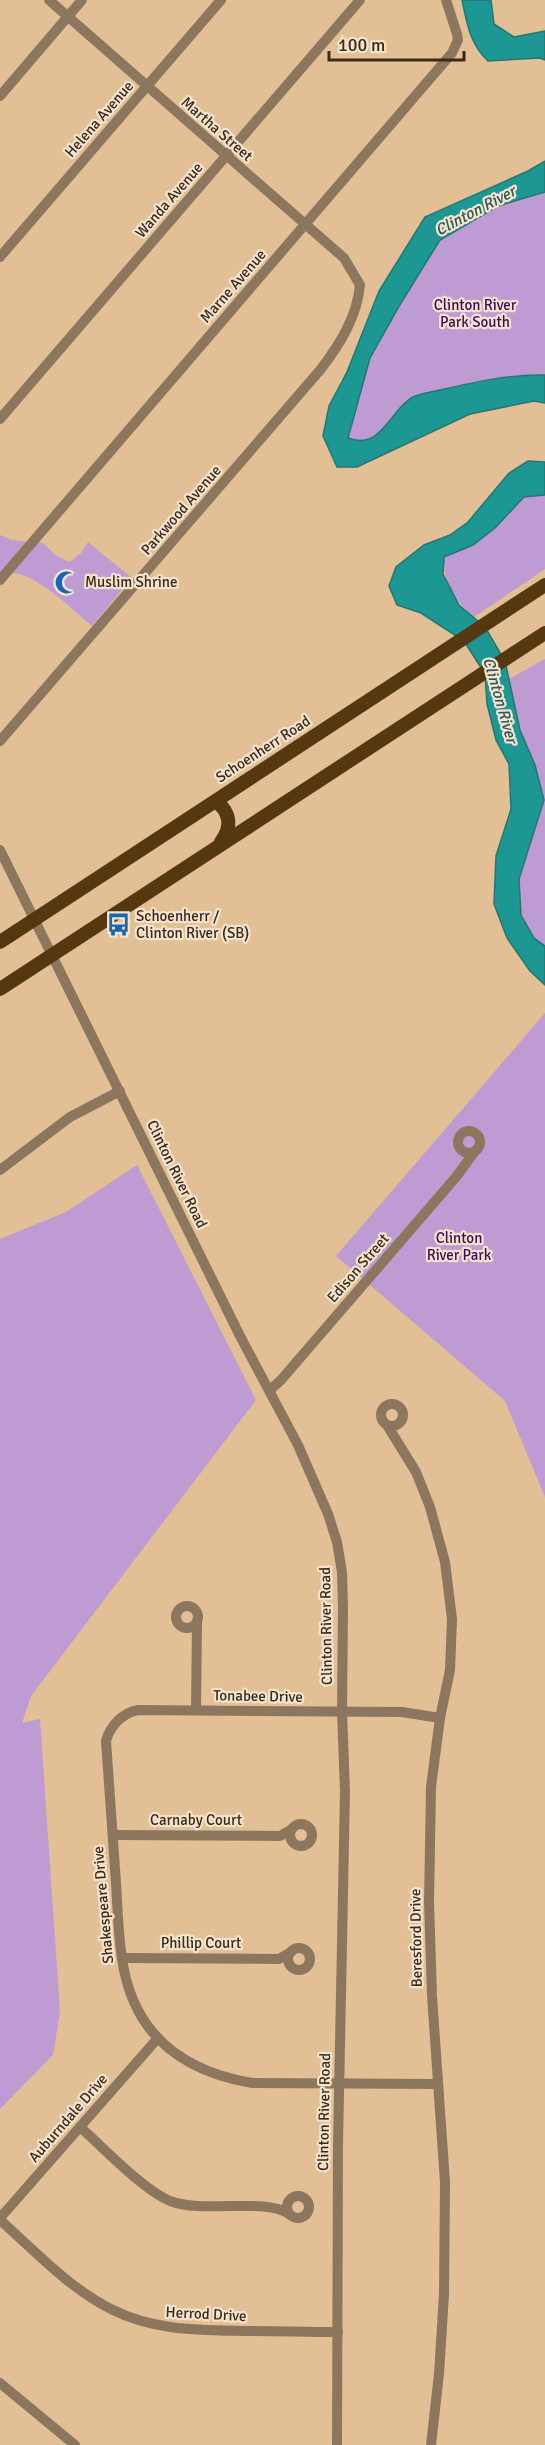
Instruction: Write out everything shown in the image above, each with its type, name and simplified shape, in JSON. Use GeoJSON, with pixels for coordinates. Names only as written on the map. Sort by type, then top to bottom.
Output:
{"type":"FeatureCollection","features":[{"type":"Feature","properties":{"kind":"main road","name":"Schoenherr Road"},"geometry":{"type":"LineString","coordinates":[[0,942],[545,585]]}},
{"type":"Feature","properties":{"kind":"main road"},"geometry":{"type":"LineString","coordinates":[[0,989],[514,651],[545,633]]}},
{"type":"Feature","properties":{"kind":"main road"},"geometry":{"type":"LineString","coordinates":[[216,801],[225,809],[229,820],[226,836],[217,847]]}},
{"type":"Feature","properties":{"kind":"street","name":"Martha Street"},"geometry":{"type":"LineString","coordinates":[[49,0],[344,258],[360,285]]}},
{"type":"Feature","properties":{"kind":"street"},"geometry":{"type":"LineString","coordinates":[[0,96],[82,0]]}},
{"type":"Feature","properties":{"kind":"street","name":"Helena Avenue"},"geometry":{"type":"LineString","coordinates":[[0,257],[221,0]]}},
{"type":"Feature","properties":{"kind":"street","name":"Wanda Avenue"},"geometry":{"type":"LineString","coordinates":[[0,419],[360,0]]}},
{"type":"Feature","properties":{"kind":"street","name":"Marne Avenue"},"geometry":{"type":"LineString","coordinates":[[0,580],[455,50],[458,34],[447,0]]}},
{"type":"Feature","properties":{"kind":"street","name":"Parkwood Avenue"},"geometry":{"type":"LineString","coordinates":[[0,741],[321,369],[346,331],[355,311],[360,285]]}},
{"type":"Feature","properties":{"kind":"street","name":"Clinton River Road"},"geometry":{"type":"LineString","coordinates":[[0,850],[240,1336],[298,1445],[320,1494],[337,1542],[342,1572],[342,1712],[345,1791],[337,2445]]}},
{"type":"Feature","properties":{"kind":"street"},"geometry":{"type":"LineString","coordinates":[[0,1170],[70,1117],[120,1091]]}},
{"type":"Feature","properties":{"kind":"street"},"geometry":{"type":"LineString","coordinates":[[462,1150],[468,1153],[475,1151],[479,1146],[479,1138],[475,1133],[468,1131],[458,1140],[465,1164]]}},
{"type":"Feature","properties":{"kind":"street","name":"Edison Street"},"geometry":{"type":"LineString","coordinates":[[270,1390],[456,1178],[475,1151]]}},
{"type":"Feature","properties":{"kind":"street"},"geometry":{"type":"LineString","coordinates":[[397,1441],[403,1415],[401,1408],[391,1404],[385,1406],[381,1412],[382,1419],[387,1425],[394,1426],[400,1422]]}},
{"type":"Feature","properties":{"kind":"street","name":"Beresford Drive"},"geometry":{"type":"LineString","coordinates":[[387,1425],[416,1473],[436,1525],[445,1562],[452,1639],[450,1670],[440,1718],[431,1787],[429,1902],[432,1996],[445,2182],[444,2294],[439,2374],[431,2445]]}},
{"type":"Feature","properties":{"kind":"street"},"geometry":{"type":"LineString","coordinates":[[196,1635],[177,1620],[177,1613],[181,1607],[194,1608],[198,1615],[196,1710]]}},
{"type":"Feature","properties":{"kind":"street"},"geometry":{"type":"LineString","coordinates":[[184,1627],[191,1627],[197,1622]]}},
{"type":"Feature","properties":{"kind":"street","name":"Tonabee Drive"},"geometry":{"type":"LineString","coordinates":[[116,1723],[127,1714],[138,1710],[402,1712],[440,1718]]}},
{"type":"Feature","properties":{"kind":"street","name":"Shakespeare Drive"},"geometry":{"type":"LineString","coordinates":[[116,1723],[110,1729],[106,1742],[122,1958],[132,1995],[158,2038],[185,2061],[225,2078],[252,2083],[438,2084]]}},
{"type":"Feature","properties":{"kind":"street"},"geometry":{"type":"LineString","coordinates":[[280,1836],[298,1825],[305,1826],[310,1830],[311,1837],[308,1843],[302,1846],[292,1842],[290,1836],[292,1829]]}},
{"type":"Feature","properties":{"kind":"street","name":"Carnaby Court"},"geometry":{"type":"LineString","coordinates":[[113,1834],[280,1836],[292,1842]]}},
{"type":"Feature","properties":{"kind":"street"},"geometry":{"type":"LineString","coordinates":[[279,1959],[291,1952],[297,1949],[304,1949],[309,1954],[310,1961],[307,1967],[300,1970],[291,1966],[288,1959],[291,1952]]}},
{"type":"Feature","properties":{"kind":"street","name":"Phillip Court"},"geometry":{"type":"LineString","coordinates":[[122,1958],[279,1959],[291,1966]]}},
{"type":"Feature","properties":{"kind":"street","name":"Auburndale Drive"},"geometry":{"type":"LineString","coordinates":[[0,2219],[158,2038]]}},
{"type":"Feature","properties":{"kind":"street"},"geometry":{"type":"LineString","coordinates":[[80,2127],[144,2183],[170,2200],[204,2207],[277,2207],[295,2197],[302,2197],[309,2209],[303,2217],[296,2218],[277,2207]]}},
{"type":"Feature","properties":{"kind":"street"},"geometry":{"type":"LineString","coordinates":[[289,2200],[287,2207],[289,2214]]}},
{"type":"Feature","properties":{"kind":"street","name":"Herrod Drive"},"geometry":{"type":"LineString","coordinates":[[0,2219],[91,2297],[111,2309],[149,2325],[214,2330],[338,2332]]}},
{"type":"Feature","properties":{"kind":"street"},"geometry":{"type":"LineString","coordinates":[[0,2383],[75,2445]]}},
{"type":"Feature","properties":{"kind":"green space","name":"Clinton River Park South"},"geometry":{"type":"Polygon","coordinates":[[[545,192],[545,375],[492,379],[419,394],[405,403],[378,434],[360,440],[348,438],[370,358],[440,240],[498,206],[545,192]]]}},
{"type":"Feature","properties":{"kind":"green space"},"geometry":{"type":"Polygon","coordinates":[[[545,495],[545,569],[474,617],[456,598],[448,583],[444,558],[473,545],[495,528],[524,497],[545,495]]]}},
{"type":"Feature","properties":{"kind":"green space"},"geometry":{"type":"Polygon","coordinates":[[[0,535],[12,540],[43,543],[57,556],[70,562],[81,553],[88,542],[132,578],[92,626],[34,580],[14,573],[0,575],[0,535]]]}},
{"type":"Feature","properties":{"kind":"green space"},"geometry":{"type":"Polygon","coordinates":[[[545,659],[545,946],[534,938],[521,914],[519,879],[544,800],[535,765],[520,730],[509,679],[545,659]]]}},
{"type":"Feature","properties":{"kind":"green space","name":"Clinton River Park"},"geometry":{"type":"Polygon","coordinates":[[[545,1013],[545,1497],[505,1401],[336,1256],[545,1013]]]}},
{"type":"Feature","properties":{"kind":"green space"},"geometry":{"type":"Polygon","coordinates":[[[137,1165],[256,1400],[31,1696],[22,1723],[40,1719],[60,2012],[53,2055],[0,2109],[0,1239],[66,1212],[137,1165]]]}},
{"type":"Feature","properties":{"kind":"water"},"geometry":{"type":"Polygon","coordinates":[[[462,0],[491,0],[494,24],[514,37],[545,31],[545,60],[540,58],[488,61],[473,41],[462,0]]]}},
{"type":"Feature","properties":{"kind":"water","name":"Clinton River"},"geometry":{"type":"Polygon","coordinates":[[[545,161],[545,192],[498,206],[440,240],[370,358],[348,438],[369,439],[377,434],[413,397],[492,379],[545,375],[545,403],[534,401],[470,414],[357,467],[337,467],[323,436],[329,406],[347,372],[379,291],[425,217],[528,171],[545,161]]]}},
{"type":"Feature","properties":{"kind":"water","name":"Clinton River"},"geometry":{"type":"Polygon","coordinates":[[[528,461],[545,462],[545,495],[524,497],[495,528],[473,545],[444,557],[443,574],[459,605],[485,627],[505,661],[520,730],[535,765],[544,800],[519,879],[521,915],[534,938],[545,946],[545,985],[530,971],[507,938],[494,904],[496,856],[511,809],[509,764],[496,740],[487,704],[485,674],[464,641],[421,613],[397,605],[389,586],[396,567],[424,545],[450,535],[468,522],[509,473],[528,461]]]}},
{"type":"Feature","properties":{"kind":"place","name":"Muslim Shrine"},"geometry":{"type":"Point","coordinates":[67,582]}},
{"type":"Feature","properties":{"kind":"place","name":"Schoenherr / Clinton River (SB)"},"geometry":{"type":"Point","coordinates":[118,925]}}]}
